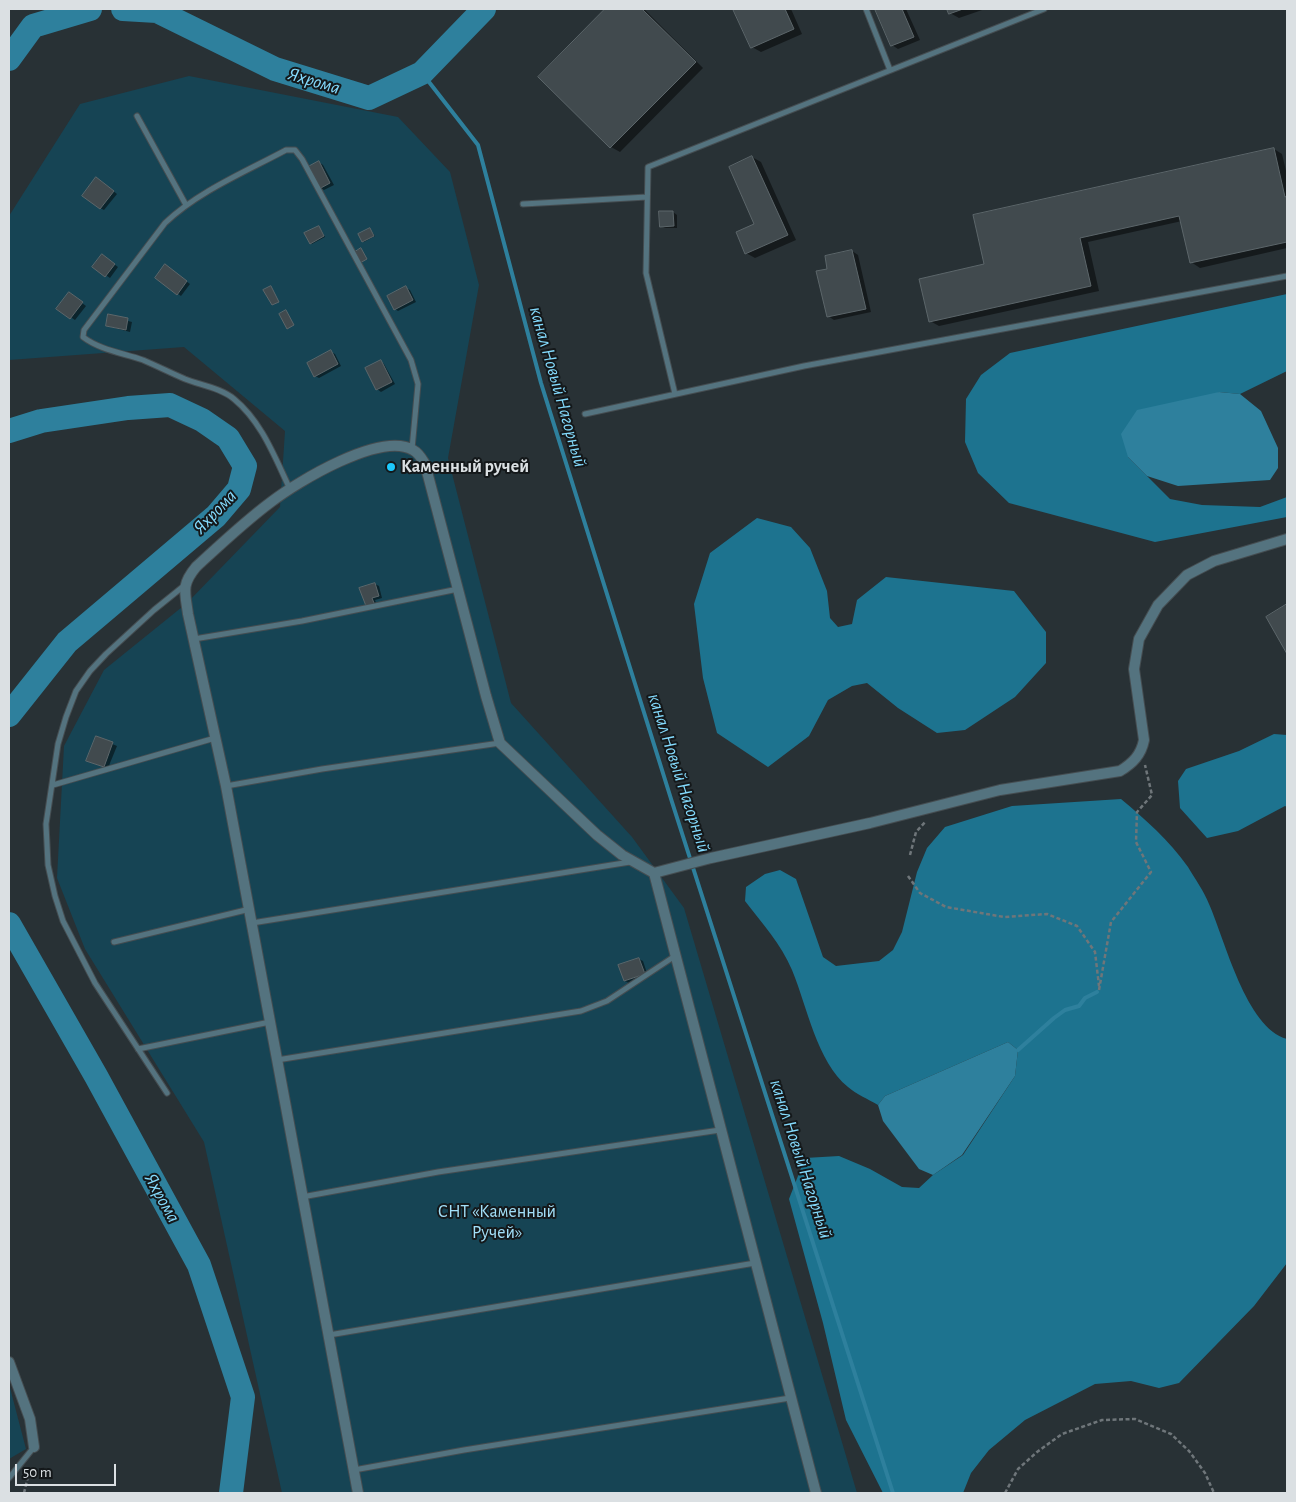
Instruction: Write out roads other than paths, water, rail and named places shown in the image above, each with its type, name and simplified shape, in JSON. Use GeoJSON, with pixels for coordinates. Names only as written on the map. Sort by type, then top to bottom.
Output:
{"type":"FeatureCollection","features":[{"type":"Feature","properties":{"kind":"street"},"geometry":{"type":"LineString","coordinates":[[358,1493],[250,909],[226,786],[188,614],[185,585],[188,577],[196,567],[271,502],[308,477],[362,451],[396,446],[412,449],[421,456],[425,464],[486,696],[500,742],[597,835],[622,855],[654,873],[711,858],[870,823],[1000,790],[1120,771],[1132,764],[1142,749],[1144,740],[1134,669],[1139,638],[1158,606],[1187,575],[1214,561],[1287,539]]}},
{"type":"Feature","properties":{"kind":"street"},"geometry":{"type":"LineString","coordinates":[[654,873],[816,1493]]}},
{"type":"Feature","properties":{"kind":"street"},"geometry":{"type":"LineString","coordinates":[[9,1362],[30,1419],[34,1447]]}},
{"type":"Feature","properties":{"kind":"lane"},"geometry":{"type":"LineString","coordinates":[[866,9],[890,70]]}},
{"type":"Feature","properties":{"kind":"lane"},"geometry":{"type":"LineString","coordinates":[[1022,9],[1025,16]]}},
{"type":"Feature","properties":{"kind":"lane"},"geometry":{"type":"LineString","coordinates":[[675,394],[646,273],[648,167],[1044,9]]}},
{"type":"Feature","properties":{"kind":"lane"},"geometry":{"type":"LineString","coordinates":[[138,116],[186,205]]}},
{"type":"Feature","properties":{"kind":"lane"},"geometry":{"type":"LineString","coordinates":[[290,489],[265,439],[252,418],[235,400],[228,395],[184,379],[144,361],[92,344],[83,337],[84,330],[165,223],[186,205],[286,150],[295,150],[302,159],[411,360],[418,384],[412,449]]}},
{"type":"Feature","properties":{"kind":"lane"},"geometry":{"type":"LineString","coordinates":[[523,204],[648,197]]}},
{"type":"Feature","properties":{"kind":"lane"},"geometry":{"type":"LineString","coordinates":[[585,414],[813,365],[1287,276]]}},
{"type":"Feature","properties":{"kind":"lane"},"geometry":{"type":"LineString","coordinates":[[167,1093],[95,982],[63,921],[54,896],[48,865],[46,824],[58,744],[76,691],[90,671],[106,654],[154,610],[185,585]]}},
{"type":"Feature","properties":{"kind":"lane"},"geometry":{"type":"LineString","coordinates":[[193,639],[302,621],[458,589]]}},
{"type":"Feature","properties":{"kind":"lane"},"geometry":{"type":"LineString","coordinates":[[53,785],[215,738]]}},
{"type":"Feature","properties":{"kind":"lane"},"geometry":{"type":"LineString","coordinates":[[226,786],[500,742]]}},
{"type":"Feature","properties":{"kind":"lane"},"geometry":{"type":"LineString","coordinates":[[252,923],[633,861]]}},
{"type":"Feature","properties":{"kind":"lane"},"geometry":{"type":"LineString","coordinates":[[114,942],[250,909]]}},
{"type":"Feature","properties":{"kind":"lane"},"geometry":{"type":"LineString","coordinates":[[277,1060],[581,1011],[607,1001],[675,956]]}},
{"type":"Feature","properties":{"kind":"lane"},"geometry":{"type":"LineString","coordinates":[[138,1049],[270,1022]]}},
{"type":"Feature","properties":{"kind":"lane"},"geometry":{"type":"LineString","coordinates":[[302,1197],[438,1172],[720,1130]]}},
{"type":"Feature","properties":{"kind":"lane"},"geometry":{"type":"LineString","coordinates":[[328,1335],[755,1263]]}},
{"type":"Feature","properties":{"kind":"lane"},"geometry":{"type":"LineString","coordinates":[[354,1470],[464,1450],[790,1398]]}},
{"type":"Feature","properties":{"kind":"lane"},"geometry":{"type":"LineString","coordinates":[[9,1478],[34,1447]]}},
{"type":"Feature","properties":{"kind":"waterway","name":"Яхрома"},"geometry":{"type":"LineString","coordinates":[[9,59],[33,26],[90,9]]}},
{"type":"Feature","properties":{"kind":"waterway","name":"Яхрома"},"geometry":{"type":"LineString","coordinates":[[123,9],[157,11],[275,69],[369,98],[422,73],[484,9]]}},
{"type":"Feature","properties":{"kind":"waterway","name":"канал Новый Нагорный"},"geometry":{"type":"LineString","coordinates":[[422,73],[478,145],[541,383],[672,802],[893,1493]]}},
{"type":"Feature","properties":{"kind":"waterway","name":"Яхрома"},"geometry":{"type":"LineString","coordinates":[[9,431],[41,421],[128,408],[170,405],[202,420],[228,438],[245,466],[239,489],[216,516],[67,642],[9,715]]}},
{"type":"Feature","properties":{"kind":"waterway","name":"Яхрома"},"geometry":{"type":"LineString","coordinates":[[9,924],[96,1076],[199,1265],[243,1397],[231,1493]]}},
{"type":"Feature","properties":{"kind":"waterway"},"geometry":{"type":"LineString","coordinates":[[1018,1050],[1054,1018],[1065,1010],[1079,1006],[1085,998],[1097,992]]}},
{"type":"Feature","properties":{"kind":"place","name":"Каменный ручей"},"geometry":{"type":"Point","coordinates":[391,467]}},
{"type":"Feature","properties":{"kind":"park label","name":"СНТ «Каменный Ручей»"},"geometry":{"type":"Point","coordinates":[497,1222]}}]}
